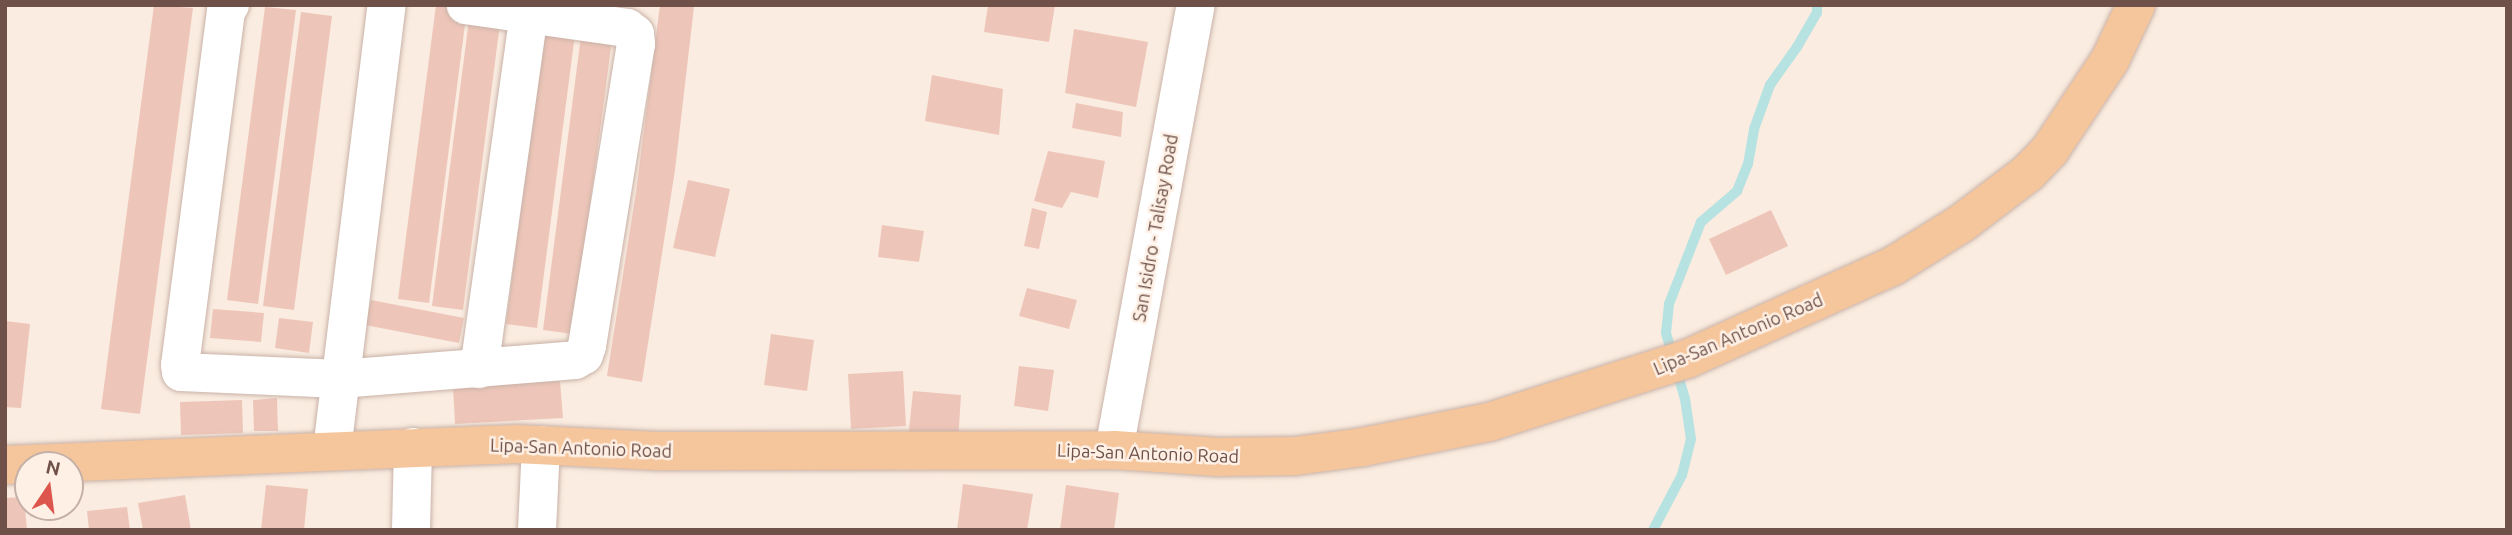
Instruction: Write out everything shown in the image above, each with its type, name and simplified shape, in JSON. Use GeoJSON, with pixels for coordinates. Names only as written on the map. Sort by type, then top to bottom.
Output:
{"type":"FeatureCollection","features":[{"type":"Feature","properties":{"kind":"main road","name":"Lipa-San Antonio Road"},"geometry":{"type":"LineString","coordinates":[[5,465],[332,450],[541,445],[658,451],[1114,450],[1219,457],[1282,456],[1363,447],[1489,422],[1674,363],[1893,266],[1962,223],[2028,173],[2074,117],[2110,60],[2136,5]]}},
{"type":"Feature","properties":{"kind":"street"},"geometry":{"type":"LineString","coordinates":[[230,5],[224,25],[181,372],[340,379],[575,360],[584,355],[636,44],[635,34],[627,28],[466,5]]}},
{"type":"Feature","properties":{"kind":"street"},"geometry":{"type":"LineString","coordinates":[[332,450],[387,5]]}},
{"type":"Feature","properties":{"kind":"street","name":"San Isidro - Talisay Road"},"geometry":{"type":"LineString","coordinates":[[1114,450],[1196,5]]}},
{"type":"Feature","properties":{"kind":"street"},"geometry":{"type":"LineString","coordinates":[[479,369],[529,12]]}},
{"type":"Feature","properties":{"kind":"street"},"geometry":{"type":"LineString","coordinates":[[537,530],[541,445]]}},
{"type":"Feature","properties":{"kind":"street"},"geometry":{"type":"LineString","coordinates":[[411,530],[413,447]]}},
{"type":"Feature","properties":{"kind":"building"},"geometry":{"type":"Polygon","coordinates":[[[154,5],[193,8],[140,414],[101,409],[154,5]]]}},
{"type":"Feature","properties":{"kind":"building"},"geometry":{"type":"Polygon","coordinates":[[[436,5],[467,9],[429,303],[398,299],[436,5]]]}},
{"type":"Feature","properties":{"kind":"building"},"geometry":{"type":"Polygon","coordinates":[[[660,5],[694,7],[675,170],[642,382],[607,376],[636,192],[660,5]]]}},
{"type":"Feature","properties":{"kind":"building"},"geometry":{"type":"Polygon","coordinates":[[[988,5],[1055,5],[1049,42],[984,32],[988,5]]]}},
{"type":"Feature","properties":{"kind":"building"},"geometry":{"type":"Polygon","coordinates":[[[265,7],[296,10],[258,304],[227,300],[265,7]]]}},
{"type":"Feature","properties":{"kind":"building"},"geometry":{"type":"Polygon","coordinates":[[[301,12],[332,16],[294,310],[263,306],[301,12]]]}},
{"type":"Feature","properties":{"kind":"building"},"geometry":{"type":"Polygon","coordinates":[[[470,12],[501,16],[463,310],[432,306],[470,12]]]}},
{"type":"Feature","properties":{"kind":"building"},"geometry":{"type":"Polygon","coordinates":[[[1074,29],[1148,42],[1136,107],[1065,93],[1074,29]]]}},
{"type":"Feature","properties":{"kind":"building"},"geometry":{"type":"Polygon","coordinates":[[[544,30],[575,34],[537,328],[506,324],[544,30]]]}},
{"type":"Feature","properties":{"kind":"building"},"geometry":{"type":"Polygon","coordinates":[[[581,36],[612,40],[573,334],[543,330],[581,36]]]}},
{"type":"Feature","properties":{"kind":"building"},"geometry":{"type":"Polygon","coordinates":[[[932,75],[1003,89],[999,135],[925,121],[932,75]]]}},
{"type":"Feature","properties":{"kind":"building"},"geometry":{"type":"Polygon","coordinates":[[[1076,103],[1123,112],[1121,137],[1072,128],[1076,103]]]}},
{"type":"Feature","properties":{"kind":"building"},"geometry":{"type":"Polygon","coordinates":[[[1048,151],[1105,161],[1098,198],[1071,192],[1062,208],[1034,201],[1048,151]]]}},
{"type":"Feature","properties":{"kind":"building"},"geometry":{"type":"Polygon","coordinates":[[[688,180],[730,189],[715,257],[673,248],[688,180]]]}},
{"type":"Feature","properties":{"kind":"building"},"geometry":{"type":"Polygon","coordinates":[[[1032,208],[1047,212],[1039,249],[1024,246],[1032,208]]]}},
{"type":"Feature","properties":{"kind":"building"},"geometry":{"type":"Polygon","coordinates":[[[1771,210],[1788,246],[1726,275],[1709,239],[1771,210]]]}},
{"type":"Feature","properties":{"kind":"building"},"geometry":{"type":"Polygon","coordinates":[[[882,225],[924,231],[919,262],[878,257],[882,225]]]}},
{"type":"Feature","properties":{"kind":"building"},"geometry":{"type":"Polygon","coordinates":[[[1027,288],[1077,300],[1069,329],[1019,316],[1027,288]]]}},
{"type":"Feature","properties":{"kind":"building"},"geometry":{"type":"Polygon","coordinates":[[[371,300],[464,318],[459,343],[365,325],[371,300]]]}},
{"type":"Feature","properties":{"kind":"building"},"geometry":{"type":"Polygon","coordinates":[[[213,309],[264,313],[261,342],[210,338],[213,309]]]}},
{"type":"Feature","properties":{"kind":"building"},"geometry":{"type":"Polygon","coordinates":[[[279,318],[313,322],[309,353],[275,348],[279,318]]]}},
{"type":"Feature","properties":{"kind":"building"},"geometry":{"type":"Polygon","coordinates":[[[5,321],[30,324],[21,408],[5,407],[5,321]]]}},
{"type":"Feature","properties":{"kind":"building"},"geometry":{"type":"Polygon","coordinates":[[[771,334],[814,340],[807,391],[764,385],[771,334]]]}},
{"type":"Feature","properties":{"kind":"building"},"geometry":{"type":"Polygon","coordinates":[[[1019,366],[1054,370],[1048,411],[1014,406],[1019,366]]]}},
{"type":"Feature","properties":{"kind":"building"},"geometry":{"type":"Polygon","coordinates":[[[903,371],[906,426],[851,429],[848,374],[903,371]]]}},
{"type":"Feature","properties":{"kind":"building"},"geometry":{"type":"Polygon","coordinates":[[[560,381],[563,418],[455,424],[453,387],[560,381]]]}},
{"type":"Feature","properties":{"kind":"building"},"geometry":{"type":"Polygon","coordinates":[[[913,391],[961,395],[958,443],[908,440],[913,391]]]}},
{"type":"Feature","properties":{"kind":"building"},"geometry":{"type":"Polygon","coordinates":[[[277,398],[278,431],[254,431],[253,400],[277,398]]]}},
{"type":"Feature","properties":{"kind":"building"},"geometry":{"type":"Polygon","coordinates":[[[242,400],[243,433],[181,435],[180,402],[242,400]]]}},
{"type":"Feature","properties":{"kind":"building"},"geometry":{"type":"Polygon","coordinates":[[[963,484],[1033,494],[1027,530],[957,530],[963,484]]]}},
{"type":"Feature","properties":{"kind":"building"},"geometry":{"type":"Polygon","coordinates":[[[266,485],[308,489],[304,530],[261,530],[266,485]]]}},
{"type":"Feature","properties":{"kind":"building"},"geometry":{"type":"Polygon","coordinates":[[[1066,485],[1119,493],[1114,530],[1060,530],[1066,485]]]}},
{"type":"Feature","properties":{"kind":"building"},"geometry":{"type":"Polygon","coordinates":[[[185,495],[191,530],[143,530],[138,503],[185,495]]]}},
{"type":"Feature","properties":{"kind":"building"},"geometry":{"type":"Polygon","coordinates":[[[5,498],[14,498],[14,521],[26,521],[27,530],[5,530],[5,498]]]}},
{"type":"Feature","properties":{"kind":"building"},"geometry":{"type":"Polygon","coordinates":[[[127,507],[130,530],[89,530],[87,511],[127,507]]]}},
{"type":"Feature","properties":{"kind":"waterway"},"geometry":{"type":"LineString","coordinates":[[1653,530],[1682,475],[1691,439],[1685,399],[1666,333],[1669,304],[1701,222],[1737,191],[1748,164],[1754,129],[1770,85],[1817,13],[1817,5]]}}]}
